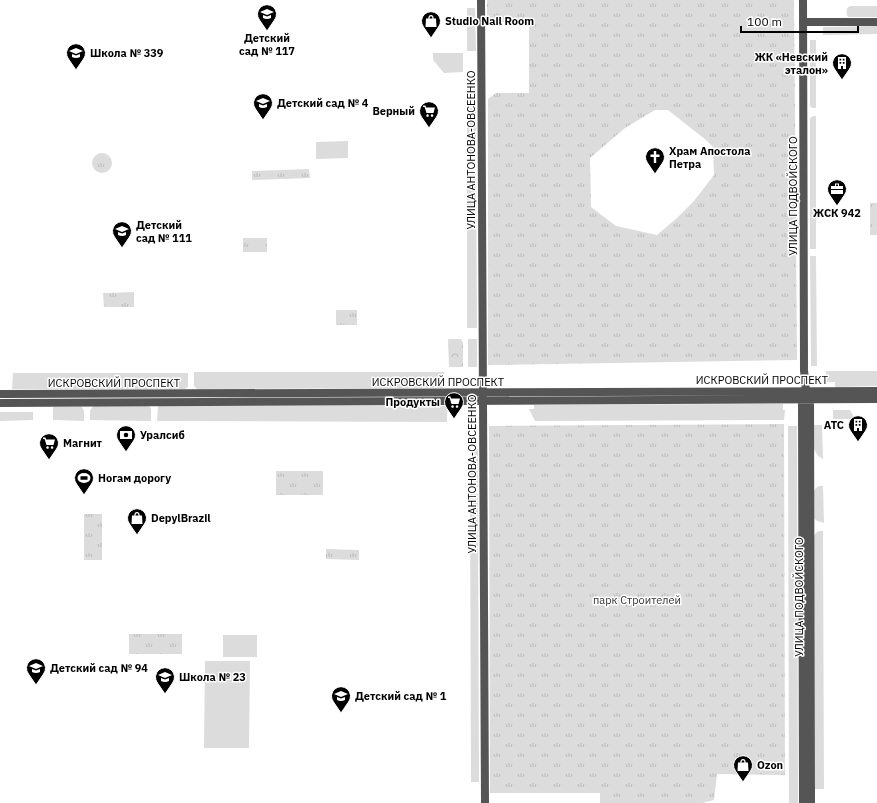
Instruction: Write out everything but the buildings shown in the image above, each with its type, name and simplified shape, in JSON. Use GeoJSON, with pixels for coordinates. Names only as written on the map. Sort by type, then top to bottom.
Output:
{"type":"FeatureCollection","features":[{"type":"Feature","properties":{"kind":"street","name":"УЛИЦА АНТОНОВА-ОВСЕЕНКО"},"geometry":{"type":"LineString","coordinates":[[481,0],[485,803]]}},
{"type":"Feature","properties":{"kind":"street","name":"УЛИЦА ПОДВОЙСКОГО"},"geometry":{"type":"LineString","coordinates":[[803,0],[804,370],[806,396],[811,803]]}},
{"type":"Feature","properties":{"kind":"street"},"geometry":{"type":"LineString","coordinates":[[803,22],[877,22]]}},
{"type":"Feature","properties":{"kind":"street","name":"ИСКРОВСКИЙ ПРОСПЕКТ"},"geometry":{"type":"LineString","coordinates":[[806,396],[877,391]]}},
{"type":"Feature","properties":{"kind":"street","name":"ИСКРОВСКИЙ ПРОСПЕКТ"},"geometry":{"type":"LineString","coordinates":[[0,394],[483,397],[806,396],[877,399]]}},
{"type":"Feature","properties":{"kind":"street","name":"УЛИЦА ПОДВОЙСКОГО"},"geometry":{"type":"LineString","coordinates":[[803,803],[806,396]]}},
{"type":"Feature","properties":{"kind":"street","name":"ИСКРОВСКИЙ ПРОСПЕКТ"},"geometry":{"type":"LineString","coordinates":[[0,403],[483,397]]}},
{"type":"Feature","properties":{"kind":"green space"},"geometry":{"type":"Polygon","coordinates":[[[487,0],[794,0],[797,360],[488,365],[488,99],[496,93],[529,93],[529,23],[487,22],[487,0]],[[655,110],[625,128],[590,158],[591,207],[616,226],[657,235],[694,201],[714,175],[713,147],[668,110],[655,110]]]}},
{"type":"Feature","properties":{"kind":"green space"},"geometry":{"type":"Polygon","coordinates":[[[877,6],[877,17],[848,17],[847,10],[848,7],[877,6]]]}},
{"type":"Feature","properties":{"kind":"green space"},"geometry":{"type":"Polygon","coordinates":[[[467,8],[475,8],[476,51],[467,51],[467,8]]]}},
{"type":"Feature","properties":{"kind":"green space"},"geometry":{"type":"Polygon","coordinates":[[[877,26],[877,34],[823,35],[823,27],[877,26]]]}},
{"type":"Feature","properties":{"kind":"green space"},"geometry":{"type":"Polygon","coordinates":[[[810,40],[816,40],[816,108],[812,108],[810,106],[810,40]]]}},
{"type":"Feature","properties":{"kind":"green space"},"geometry":{"type":"Polygon","coordinates":[[[433,53],[463,53],[463,72],[444,73],[433,60],[433,53]]]}},
{"type":"Feature","properties":{"kind":"green space"},"geometry":{"type":"Polygon","coordinates":[[[467,80],[476,82],[476,151],[467,151],[467,80]]]}},
{"type":"Feature","properties":{"kind":"green space"},"geometry":{"type":"Polygon","coordinates":[[[816,116],[816,249],[810,249],[810,118],[816,116]]]}},
{"type":"Feature","properties":{"kind":"green space"},"geometry":{"type":"Polygon","coordinates":[[[348,141],[348,158],[316,159],[316,142],[348,141]]]}},
{"type":"Feature","properties":{"kind":"green space"},"geometry":{"type":"Polygon","coordinates":[[[102,153],[109,156],[112,163],[109,170],[102,173],[95,170],[92,163],[95,156],[102,153]]]}},
{"type":"Feature","properties":{"kind":"green space"},"geometry":{"type":"Polygon","coordinates":[[[309,169],[310,178],[252,180],[252,171],[309,169]]]}},
{"type":"Feature","properties":{"kind":"green space"},"geometry":{"type":"Polygon","coordinates":[[[469,170],[476,172],[477,328],[467,328],[467,174],[469,170]]]}},
{"type":"Feature","properties":{"kind":"green space"},"geometry":{"type":"Polygon","coordinates":[[[870,203],[877,203],[877,235],[870,235],[870,203]]]}},
{"type":"Feature","properties":{"kind":"green space"},"geometry":{"type":"Polygon","coordinates":[[[243,238],[267,238],[267,252],[243,252],[243,238]]]}},
{"type":"Feature","properties":{"kind":"green space"},"geometry":{"type":"Polygon","coordinates":[[[810,256],[816,256],[817,366],[811,366],[810,256]]]}},
{"type":"Feature","properties":{"kind":"green space"},"geometry":{"type":"Polygon","coordinates":[[[134,292],[134,307],[104,307],[103,293],[134,292]]]}},
{"type":"Feature","properties":{"kind":"green space"},"geometry":{"type":"Polygon","coordinates":[[[336,310],[357,310],[357,325],[336,325],[336,310]]]}},
{"type":"Feature","properties":{"kind":"green space"},"geometry":{"type":"Polygon","coordinates":[[[448,339],[461,339],[463,343],[463,367],[449,367],[448,339]]]}},
{"type":"Feature","properties":{"kind":"green space"},"geometry":{"type":"Polygon","coordinates":[[[468,339],[477,339],[477,367],[468,367],[468,339]]]}},
{"type":"Feature","properties":{"kind":"green space"},"geometry":{"type":"Polygon","coordinates":[[[826,371],[877,371],[877,386],[835,387],[835,382],[826,382],[826,371]]]}},
{"type":"Feature","properties":{"kind":"green space"},"geometry":{"type":"Polygon","coordinates":[[[194,372],[444,372],[445,388],[197,389],[194,386],[194,372]]]}},
{"type":"Feature","properties":{"kind":"green space"},"geometry":{"type":"Polygon","coordinates":[[[13,373],[188,373],[188,386],[184,389],[12,389],[13,373]]]}},
{"type":"Feature","properties":{"kind":"green space"},"geometry":{"type":"Polygon","coordinates":[[[783,404],[783,410],[785,410],[784,420],[535,421],[529,409],[534,409],[534,405],[783,404]]]}},
{"type":"Feature","properties":{"kind":"green space"},"geometry":{"type":"Polygon","coordinates":[[[93,406],[149,406],[151,409],[151,421],[90,420],[90,411],[93,406]]]}},
{"type":"Feature","properties":{"kind":"green space"},"geometry":{"type":"Polygon","coordinates":[[[158,406],[460,406],[460,411],[447,411],[447,422],[157,421],[158,406]]]}},
{"type":"Feature","properties":{"kind":"green space"},"geometry":{"type":"Polygon","coordinates":[[[53,407],[82,407],[84,411],[84,421],[53,420],[53,407]]]}},
{"type":"Feature","properties":{"kind":"green space"},"geometry":{"type":"Polygon","coordinates":[[[833,410],[850,410],[855,419],[833,419],[833,410]]]}},
{"type":"Feature","properties":{"kind":"green space"},"geometry":{"type":"Polygon","coordinates":[[[0,412],[33,412],[33,420],[0,421],[0,412]]]}},
{"type":"Feature","properties":{"kind":"green space","name":"парк Строителей"},"geometry":{"type":"Polygon","coordinates":[[[784,424],[785,775],[717,774],[714,800],[702,803],[600,803],[600,793],[490,793],[489,426],[784,424]]]}},
{"type":"Feature","properties":{"kind":"green space"},"geometry":{"type":"Polygon","coordinates":[[[813,425],[822,425],[823,459],[814,449],[813,425]]]}},
{"type":"Feature","properties":{"kind":"green space"},"geometry":{"type":"Polygon","coordinates":[[[788,426],[797,426],[798,803],[789,803],[788,426]]]}},
{"type":"Feature","properties":{"kind":"green space"},"geometry":{"type":"Polygon","coordinates":[[[470,449],[478,449],[478,487],[470,487],[470,449]]]}},
{"type":"Feature","properties":{"kind":"green space"},"geometry":{"type":"Polygon","coordinates":[[[276,471],[323,471],[323,495],[276,495],[276,471]]]}},
{"type":"Feature","properties":{"kind":"green space"},"geometry":{"type":"Polygon","coordinates":[[[819,486],[823,486],[824,523],[817,521],[814,518],[814,491],[819,486]]]}},
{"type":"Feature","properties":{"kind":"green space"},"geometry":{"type":"Polygon","coordinates":[[[470,494],[478,494],[479,782],[471,782],[470,494]]]}},
{"type":"Feature","properties":{"kind":"green space"},"geometry":{"type":"Polygon","coordinates":[[[84,514],[102,514],[102,560],[84,560],[84,514]]]}},
{"type":"Feature","properties":{"kind":"green space"},"geometry":{"type":"Polygon","coordinates":[[[819,531],[823,531],[824,789],[815,789],[814,536],[819,531]]]}},
{"type":"Feature","properties":{"kind":"green space"},"geometry":{"type":"Polygon","coordinates":[[[326,549],[359,550],[359,560],[326,559],[326,549]]]}},
{"type":"Feature","properties":{"kind":"green space"},"geometry":{"type":"Polygon","coordinates":[[[129,634],[182,634],[182,654],[129,654],[129,634]]]}},
{"type":"Feature","properties":{"kind":"green space"},"geometry":{"type":"Polygon","coordinates":[[[223,635],[257,635],[257,657],[223,657],[223,635]]]}},
{"type":"Feature","properties":{"kind":"green space"},"geometry":{"type":"Polygon","coordinates":[[[205,661],[250,661],[249,748],[204,748],[205,661]]]}},
{"type":"Feature","properties":{"kind":"place","name":"Детский сад № 117"},"geometry":{"type":"Point","coordinates":[267,31]}},
{"type":"Feature","properties":{"kind":"place","name":"Studio Nail Room"},"geometry":{"type":"Point","coordinates":[431,38]}},
{"type":"Feature","properties":{"kind":"place","name":"Школа № 339"},"geometry":{"type":"Point","coordinates":[76,70]}},
{"type":"Feature","properties":{"kind":"place","name":"ЖК «Невский эталон»"},"geometry":{"type":"Point","coordinates":[842,80]}},
{"type":"Feature","properties":{"kind":"place","name":"Детский сад № 4"},"geometry":{"type":"Point","coordinates":[263,120]}},
{"type":"Feature","properties":{"kind":"place","name":"Верный"},"geometry":{"type":"Point","coordinates":[429,128]}},
{"type":"Feature","properties":{"kind":"place","name":"Храм Апостола Петра"},"geometry":{"type":"Point","coordinates":[655,174]}},
{"type":"Feature","properties":{"kind":"place","name":"ЖСК 942"},"geometry":{"type":"Point","coordinates":[837,206]}},
{"type":"Feature","properties":{"kind":"place","name":"Детский сад № 111"},"geometry":{"type":"Point","coordinates":[122,248]}},
{"type":"Feature","properties":{"kind":"place","name":"Продукты"},"geometry":{"type":"Point","coordinates":[454,419]}},
{"type":"Feature","properties":{"kind":"place","name":"АТС"},"geometry":{"type":"Point","coordinates":[858,442]}},
{"type":"Feature","properties":{"kind":"place","name":"Уралсиб"},"geometry":{"type":"Point","coordinates":[126,452]}},
{"type":"Feature","properties":{"kind":"place","name":"Магнит"},"geometry":{"type":"Point","coordinates":[49,460]}},
{"type":"Feature","properties":{"kind":"place","name":"Ногам дорогу"},"geometry":{"type":"Point","coordinates":[84,495]}},
{"type":"Feature","properties":{"kind":"place","name":"DepylBrazil"},"geometry":{"type":"Point","coordinates":[137,535]}},
{"type":"Feature","properties":{"kind":"place","name":"Детский сад № 94"},"geometry":{"type":"Point","coordinates":[36,685]}},
{"type":"Feature","properties":{"kind":"place","name":"Школа № 23"},"geometry":{"type":"Point","coordinates":[165,694]}},
{"type":"Feature","properties":{"kind":"place","name":"Детский сад № 1"},"geometry":{"type":"Point","coordinates":[341,713]}},
{"type":"Feature","properties":{"kind":"place","name":"Ozon"},"geometry":{"type":"Point","coordinates":[743,782]}}]}
